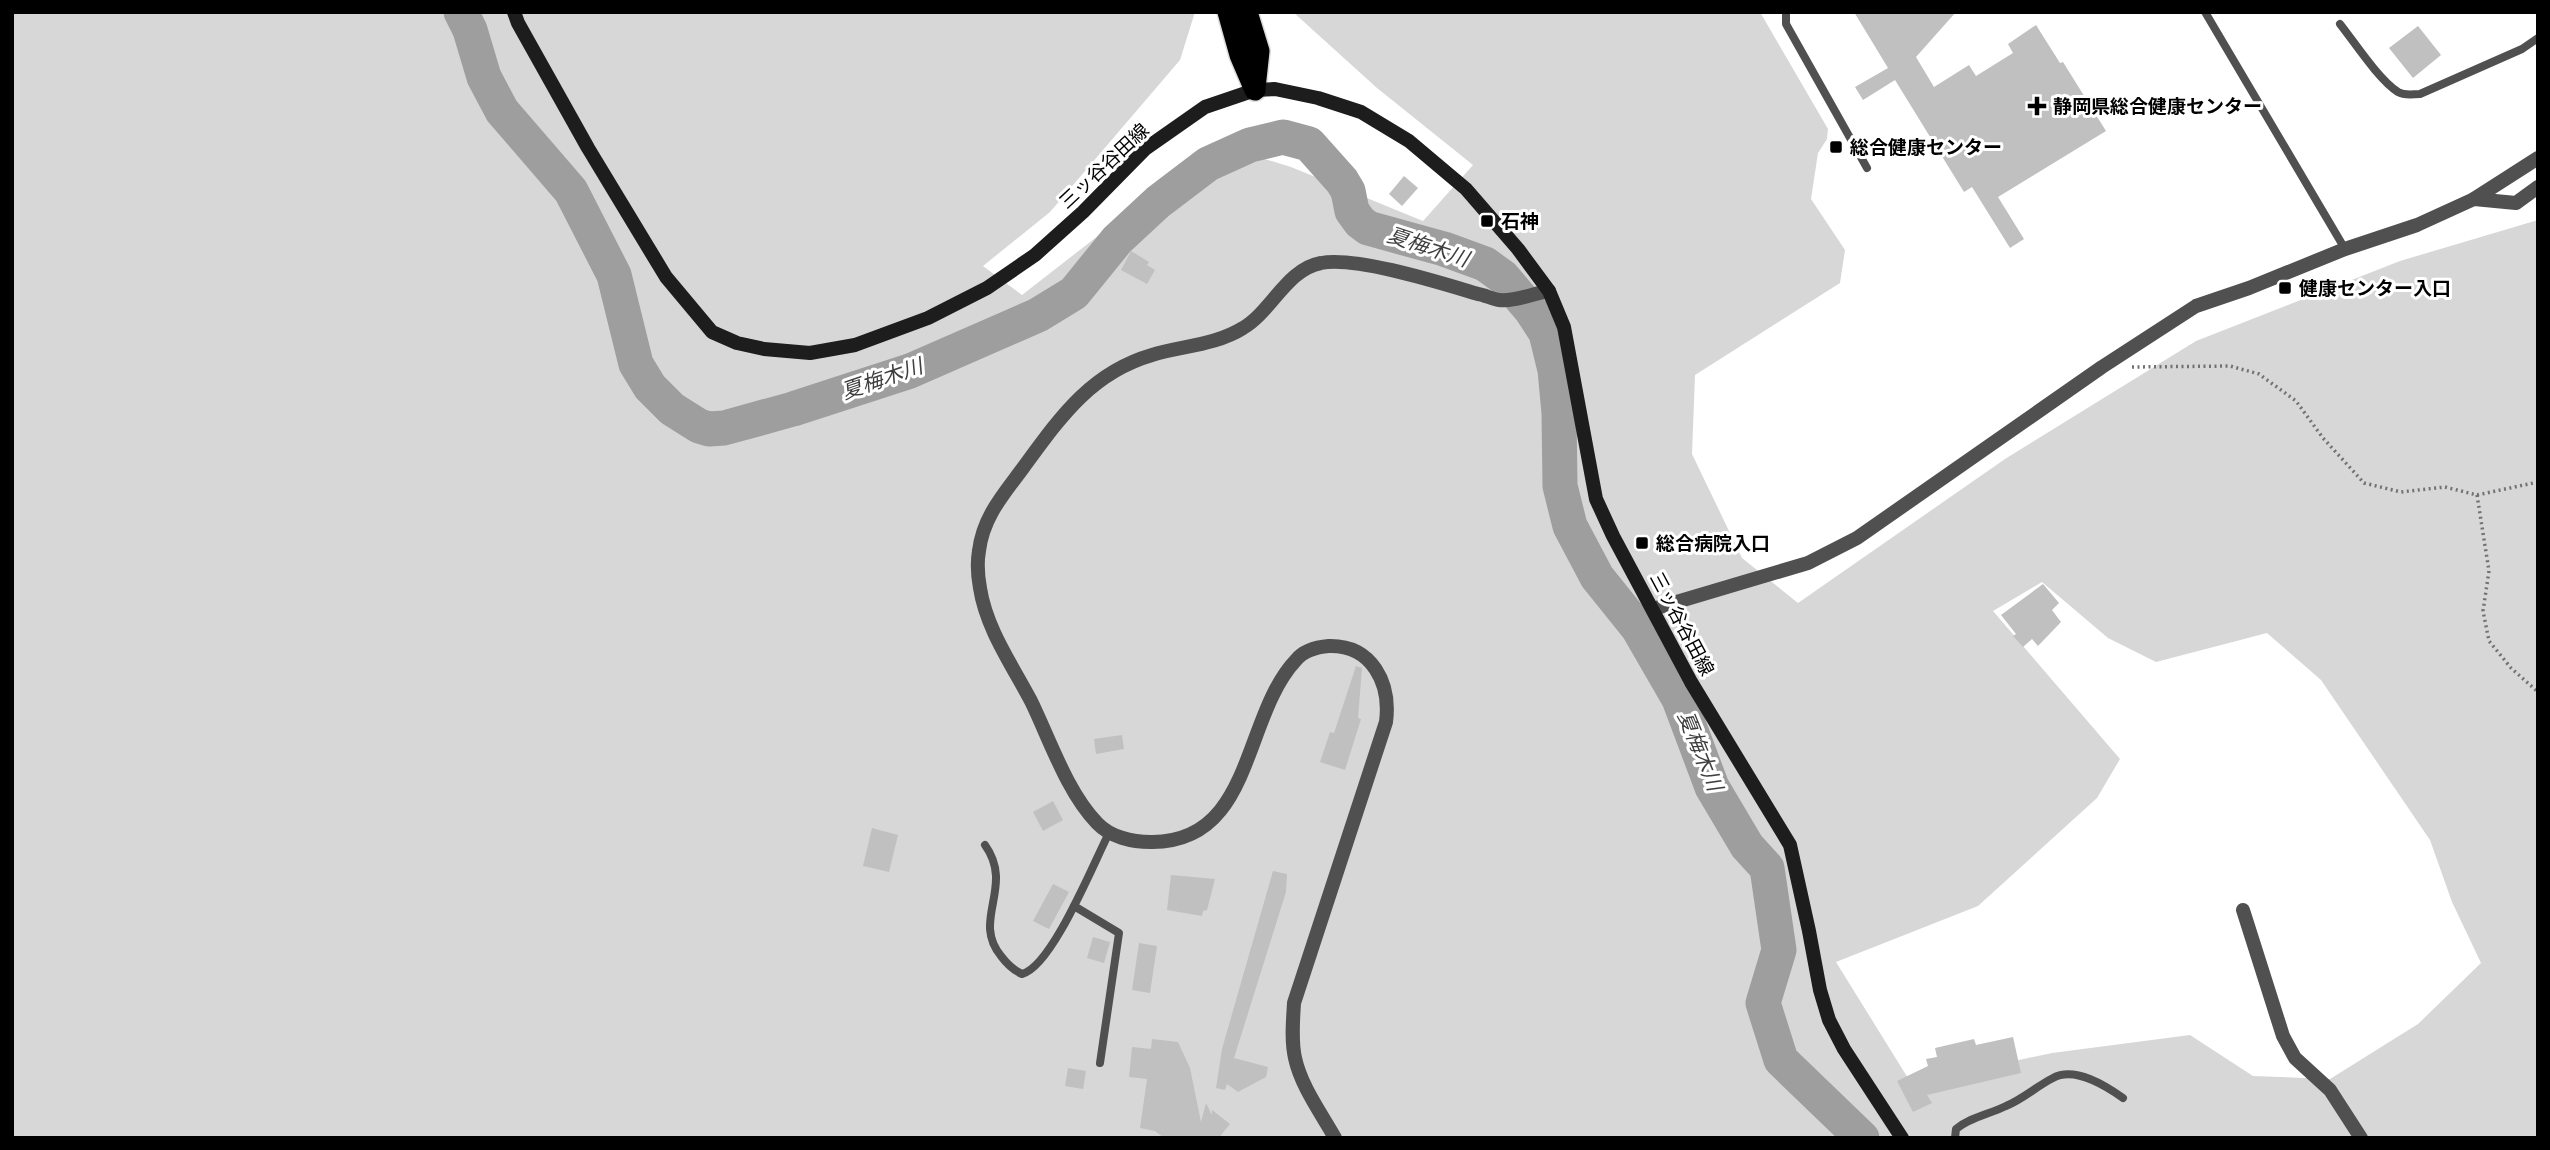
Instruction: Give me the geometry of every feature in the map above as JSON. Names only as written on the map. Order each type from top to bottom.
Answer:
[{"type":"highway","points":[[1228,12],[1240,55],[1255,90]]},
{"type":"highway","points":[[1247,12],[1259,51],[1255,90]]},
{"type":"main road","name":"三ッ谷谷田線","points":[[514,12],[588,148],[666,277],[712,332],[737,343],[764,349],[810,353],[855,345],[928,318],[987,288],[1035,255],[1083,212],[1144,149],[1205,107],[1255,90],[1275,89],[1318,98],[1361,112],[1409,141],[1465,190],[1518,249],[1546,291],[1564,327],[1597,499],[1613,536],[1690,682],[1790,845],[1807,918],[1819,990],[1829,1020],[1844,1049],[1902,1138]]},
{"type":"street","points":[[1653,609],[1822,557],[1857,538],[2102,367],[2196,306],[2249,288],[2345,249],[2417,225],[2474,199],[2538,158]]},
{"type":"street","points":[[2474,199],[2516,203],[2538,187]]},
{"type":"street","points":[[1335,1138],[1302,1079],[1295,1059],[1292,1031],[1294,1003],[1386,722],[1386,690],[1374,665],[1364,656],[1337,646],[1318,647],[1303,653],[1277,686],[1235,786],[1220,813],[1194,833],[1168,842],[1146,842],[1109,833],[1097,824],[1077,798],[1031,701],[994,633],[979,588],[978,553],[986,519],[1069,406],[1098,382],[1129,362],[1222,339],[1246,327],[1296,275],[1318,263],[1351,262],[1502,301],[1546,291]]},
{"type":"street","points":[[2243,910],[2283,1036],[2295,1058],[2330,1090],[2361,1138]]},
{"type":"lane","points":[[1786,12],[1786,24],[1867,168]]},
{"type":"lane","points":[[2205,12],[2345,249]]},
{"type":"lane","points":[[2340,24],[2385,80],[2400,94],[2406,95],[2420,94],[2522,49],[2538,38]]},
{"type":"lane","points":[[985,845],[994,862],[997,881],[990,918],[991,942],[1014,970],[1022,974],[1032,969],[1056,940],[1109,833]]},
{"type":"lane","points":[[1074,906],[1119,933],[1100,1063]]},
{"type":"lane","points":[[1955,1138],[1956,1129],[1964,1122],[2007,1106],[2056,1076],[2083,1077],[2100,1082],[2123,1098]]},
{"type":"path","points":[[2102,367],[2230,366],[2259,374],[2295,401],[2323,438],[2364,483],[2401,492],[2445,487],[2477,495],[2538,482]]},
{"type":"path","points":[[2477,495],[2489,571],[2483,611],[2489,641],[2511,668],[2538,692]]},
{"type":"shaded area","points":[[12,12],[1195,12],[1180,60],[1050,212],[983,266],[1022,295],[1216,144],[1291,167],[1423,221],[1473,165],[1377,88],[1293,12],[1760,12],[1828,129],[1827,139],[1818,153],[1811,199],[1845,250],[1840,283],[1695,375],[1692,454],[1742,558],[1798,603],[2005,459],[2196,341],[2400,261],[2538,220],[2538,1138],[12,1138]],"holes":[[[2042,582],[2108,638],[2156,662],[2267,633],[2321,680],[2430,840],[2452,902],[2481,963],[2418,1024],[2330,1079],[2253,1076],[2190,1035],[2052,1053],[1911,1083],[1836,962],[1978,906],[2097,798],[2120,759],[1993,611]]]},
{"type":"building","points":[[1854,12],[1956,12],[1916,57],[1934,87],[1969,65],[1976,76],[2013,53],[2008,44],[2036,25],[2060,63],[2063,62],[2106,131],[1998,197],[2024,239],[2010,248],[1972,187],[1964,192],[1895,80],[1863,100],[1855,87],[1888,68]]},
{"type":"building","points":[[2418,26],[2441,55],[2413,78],[2389,48]]},
{"type":"building","points":[[1404,176],[1418,188],[1402,206],[1389,194]]},
{"type":"building","points":[[1131,251],[1149,262],[1147,265],[1155,270],[1147,284],[1121,270]]},
{"type":"building","points":[[2043,584],[2059,603],[2052,610],[2061,622],[2038,646],[2032,639],[2023,647],[2001,615]]},
{"type":"building","points":[[1356,666],[1362,668],[1358,718],[1361,719],[1345,770],[1320,762],[1330,732],[1334,733]]},
{"type":"building","points":[[1122,735],[1124,749],[1096,754],[1094,739]]},
{"type":"building","points":[[1053,801],[1063,820],[1043,831],[1033,812]]},
{"type":"building","points":[[872,828],[898,835],[889,872],[863,866]]},
{"type":"building","points":[[1273,871],[1287,874],[1286,892],[1234,1058],[1268,1067],[1266,1077],[1238,1092],[1227,1084],[1225,1090],[1216,1088],[1222,1049]]},
{"type":"building","points":[[1171,875],[1215,879],[1207,910],[1203,911],[1202,916],[1167,910]]},
{"type":"building","points":[[1053,884],[1069,892],[1049,929],[1033,921]]},
{"type":"building","points":[[1093,937],[1110,942],[1104,963],[1087,958]]},
{"type":"building","points":[[1139,943],[1157,946],[1150,993],[1132,990]]},
{"type":"building","points":[[2013,1037],[2021,1073],[1927,1095],[1932,1103],[1913,1112],[1897,1081],[1928,1066],[1926,1059],[1937,1057],[1935,1048],[1974,1039],[1976,1045]]},
{"type":"building","points":[[1152,1039],[1178,1042],[1190,1068],[1201,1122],[1206,1103],[1212,1115],[1212,1110],[1230,1124],[1221,1135],[1222,1138],[1164,1138],[1155,1131],[1140,1128],[1147,1079],[1129,1077],[1132,1047],[1151,1049]]},
{"type":"building","points":[[1068,1068],[1086,1071],[1083,1089],[1065,1086]]},
{"type":"waterway","name":"夏梅木川","points":[[461,12],[470,30],[484,77],[502,111],[571,191],[614,275],[636,364],[650,387],[672,409],[699,426],[709,429],[724,428],[793,409],[910,371],[1038,315],[1074,293],[1117,240],[1158,202],[1208,164],[1250,145],[1283,137],[1309,144],[1342,181],[1348,191],[1352,211],[1368,228],[1444,249],[1485,264],[1503,277],[1531,310],[1546,333],[1555,370],[1559,413],[1560,486],[1570,526],[1597,577],[1638,628],[1679,699],[1712,787],[1747,846],[1767,868],[1779,950],[1763,1003],[1781,1060],[1862,1138]]},
{"type":"place","name":"静岡県総合健康センター","points":[[2037,106]]},
{"type":"place","name":"総合健康センター","points":[[1836,147]]},
{"type":"place","name":"石神","points":[[1487,221]]},
{"type":"place","name":"健康センター入口","points":[[2285,288]]},
{"type":"place","name":"総合病院入口","points":[[1642,543]]}]
